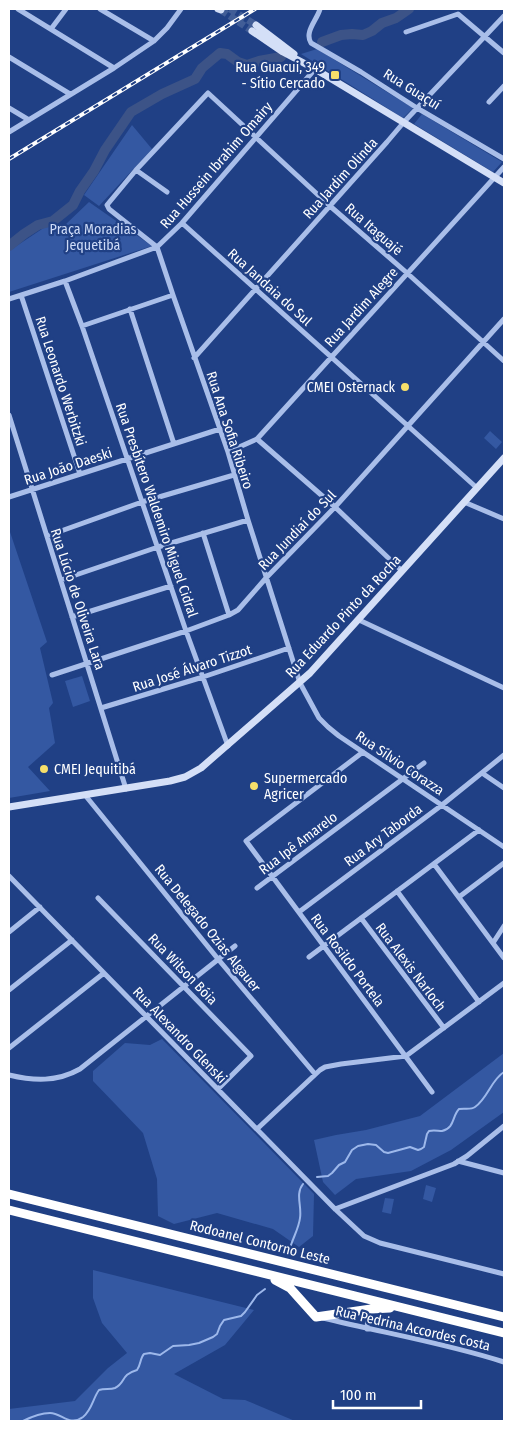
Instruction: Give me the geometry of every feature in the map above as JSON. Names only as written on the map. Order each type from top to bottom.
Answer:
[{"type":"highway","name":"Rodoanel Contorno Leste","points":[[9,1194],[504,1317]]},
{"type":"highway","points":[[9,1210],[504,1332]]},
{"type":"highway","points":[[245,1268],[290,1288],[316,1316],[371,1308],[403,1308]]},
{"type":"main road","points":[[254,28],[276,48],[315,68],[504,183]]},
{"type":"main road","name":"Rua Eduardo Pinto da Rocha","points":[[9,807],[163,783],[185,777],[201,768],[300,683],[317,666],[504,458]]},
{"type":"street","points":[[18,9],[114,68]]},
{"type":"street","points":[[51,29],[66,9]]},
{"type":"street","points":[[100,9],[154,41]]},
{"type":"street","points":[[9,132],[114,68],[154,41],[167,28],[181,9]]},
{"type":"street","name":"Rua Guaçuí","points":[[320,9],[309,33],[308,39],[313,44],[504,159]]},
{"type":"street","points":[[406,32],[458,14],[504,53]]},
{"type":"street","name":"Rua Jardim Olinda","points":[[194,358],[404,122],[504,16]]},
{"type":"street","points":[[9,57],[70,94]]},
{"type":"street","name":"Rua Hussein Ibrahim Omairy","points":[[9,299],[65,281],[157,247],[182,223],[315,68]]},
{"type":"street","points":[[489,102],[504,86]]},
{"type":"street","name":"Rua Itaguajé","points":[[136,170],[208,93],[330,206],[408,273],[504,361]]},
{"type":"street","points":[[9,108],[28,120]]},
{"type":"street","name":"Rua Jardim Alegre","points":[[228,452],[257,439],[504,168]]},
{"type":"street","points":[[157,247],[109,209],[107,205],[136,170],[166,192]]},
{"type":"street","name":"Rua Jandaia do Sul","points":[[182,223],[477,488]]},
{"type":"street","name":"Rua Ana Sofia Ribeiro","points":[[157,247],[172,295],[228,452],[300,683]]},
{"type":"street","name":"Rua Presbítero Waldemiro Miguel Cidral","points":[[65,281],[186,631],[228,746]]},
{"type":"street","name":"Rua Leonardo Werbitzki","points":[[21,295],[80,474]]},
{"type":"street","points":[[82,326],[172,295]]},
{"type":"street","points":[[130,309],[174,444]]},
{"type":"street","name":"Rua Jundiaí do Sul","points":[[52,675],[186,631],[238,610],[266,578],[335,508],[504,319]]},
{"type":"street","name":"Rua Lúcio de Oliveira Lara","points":[[9,415],[126,788]]},
{"type":"street","name":"Rua João Daeski","points":[[9,497],[220,429]]},
{"type":"street","points":[[257,439],[402,571]]},
{"type":"street","points":[[47,536],[142,502],[234,475]]},
{"type":"street","points":[[464,502],[504,519]]},
{"type":"street","points":[[61,580],[158,547],[248,520]]},
{"type":"street","points":[[203,533],[229,615]]},
{"type":"street","points":[[72,617],[171,586]]},
{"type":"street","points":[[359,620],[504,688]]},
{"type":"street","name":"Rua José Álvaro Tizzot","points":[[101,708],[289,648]]},
{"type":"street","name":"Rua Sílvio Corazza","points":[[300,683],[316,712],[334,732],[504,847]]},
{"type":"street","name":"Rua Rosildo Portela","points":[[363,752],[246,841],[432,1092]]},
{"type":"street","name":"Rua Ary Taborda","points":[[299,912],[442,805],[504,755]]},
{"type":"street","name":"Rua Ipê Amarelo","points":[[257,888],[424,763]]},
{"type":"street","points":[[482,773],[504,788]]},
{"type":"street","name":"Rua Delegado Ozias Algauer","points":[[86,795],[218,960],[315,1074]]},
{"type":"street","points":[[309,957],[479,830]]},
{"type":"street","points":[[459,897],[504,863]]},
{"type":"street","points":[[434,864],[504,958]]},
{"type":"street","name":"Rua Alexandro Glenski","points":[[9,876],[335,1209],[360,1232],[374,1241],[504,1274]]},
{"type":"street","points":[[398,891],[480,1002]]},
{"type":"street","name":"Rua Wilson Bóia","points":[[98,898],[251,1056],[218,1090]]},
{"type":"street","points":[[9,932],[40,908]]},
{"type":"street","name":"Rua Alexis Narloch","points":[[361,918],[444,1028]]},
{"type":"street","points":[[493,943],[504,926]]},
{"type":"street","points":[[9,990],[72,940]]},
{"type":"street","points":[[9,1075],[44,1080],[63,1077],[72,1073],[87,1064],[235,946]]},
{"type":"street","points":[[9,1048],[104,973]]},
{"type":"street","points":[[257,1129],[315,1074],[325,1067],[406,1056],[504,983]]},
{"type":"street","points":[[335,1209],[458,1161],[504,1126]]},
{"type":"street","points":[[458,1161],[504,1173]]},
{"type":"street","points":[[367,1329],[371,1308]]},
{"type":"street","name":"Rua Pedrina Accordes Costa","points":[[316,1316],[453,1347],[504,1362]]},
{"type":"green space","points":[[317,49],[413,108],[403,118],[301,54]]},
{"type":"green space","points":[[422,114],[502,162],[493,172],[414,124]]},
{"type":"green space","points":[[132,125],[152,149],[99,206],[84,195]]},
{"type":"green space","name":"Praça Moradias Jequetibá","points":[[89,202],[152,246],[9,292],[9,251],[45,227],[65,225]]},
{"type":"green space","points":[[490,431],[502,442],[496,449],[484,438]]},
{"type":"green space","points":[[9,529],[47,642],[40,648],[53,703],[49,708],[55,743],[28,767],[50,791],[9,798]]},
{"type":"green space","points":[[82,676],[90,701],[73,707],[65,681]]},
{"type":"green space","points":[[162,1039],[314,1194],[313,1236],[299,1247],[273,1229],[217,1213],[174,1224],[158,1216],[157,1179],[143,1133],[93,1081],[93,1071],[125,1043],[150,1045]]},
{"type":"green space","points":[[504,1053],[504,1112],[451,1150],[411,1171],[356,1179],[335,1195],[323,1182],[314,1140],[366,1130],[420,1116]]},
{"type":"green space","points":[[426,1185],[436,1188],[432,1202],[423,1199]]},
{"type":"green space","points":[[385,1198],[394,1199],[391,1214],[382,1212]]},
{"type":"green space","points":[[93,1270],[254,1310],[225,1345],[174,1374],[223,1399],[245,1400],[295,1421],[9,1421],[9,1409],[75,1401],[108,1368],[127,1353],[102,1323],[93,1298]]},
{"type":"waterway","points":[[322,42],[341,35],[363,35],[409,9]]},
{"type":"waterway","points":[[9,246],[38,225],[53,221],[73,205],[105,150],[131,112],[162,94],[195,79],[202,68],[220,53],[227,54],[238,62],[247,65],[281,57]]},
{"type":"waterway","points":[[317,1177],[328,1176],[332,1173],[339,1165],[345,1162],[352,1150],[358,1146],[376,1145],[388,1153],[410,1147],[418,1150],[421,1149],[424,1147],[429,1131],[442,1131],[446,1129],[451,1125],[459,1109],[475,1107],[504,1072]]},
{"type":"waterway","points":[[291,1245],[298,1228],[300,1214],[299,1192],[303,1184]]},
{"type":"waterway","points":[[23,1421],[36,1415],[50,1413],[70,1420],[78,1420],[88,1411],[99,1390],[115,1388],[121,1384],[128,1374],[137,1370],[144,1354],[160,1355],[173,1346],[199,1343],[213,1337],[217,1334],[224,1320],[241,1316],[257,1295],[265,1289]]},
{"type":"tunnel","points":[[230,9],[256,25]]},
{"type":"tunnel","points":[[221,10],[252,31]]},
{"type":"railway","points":[[9,159],[255,9]]},
{"type":"place","name":"Rua Guacui, 349 - Sítio Cercado","points":[[335,75]]},
{"type":"place","name":"CMEI Osternack","points":[[405,387]]},
{"type":"place","name":"CMEI Jequitibá","points":[[44,769]]},
{"type":"place","name":"Supermercado Agricer","points":[[254,786]]}]
